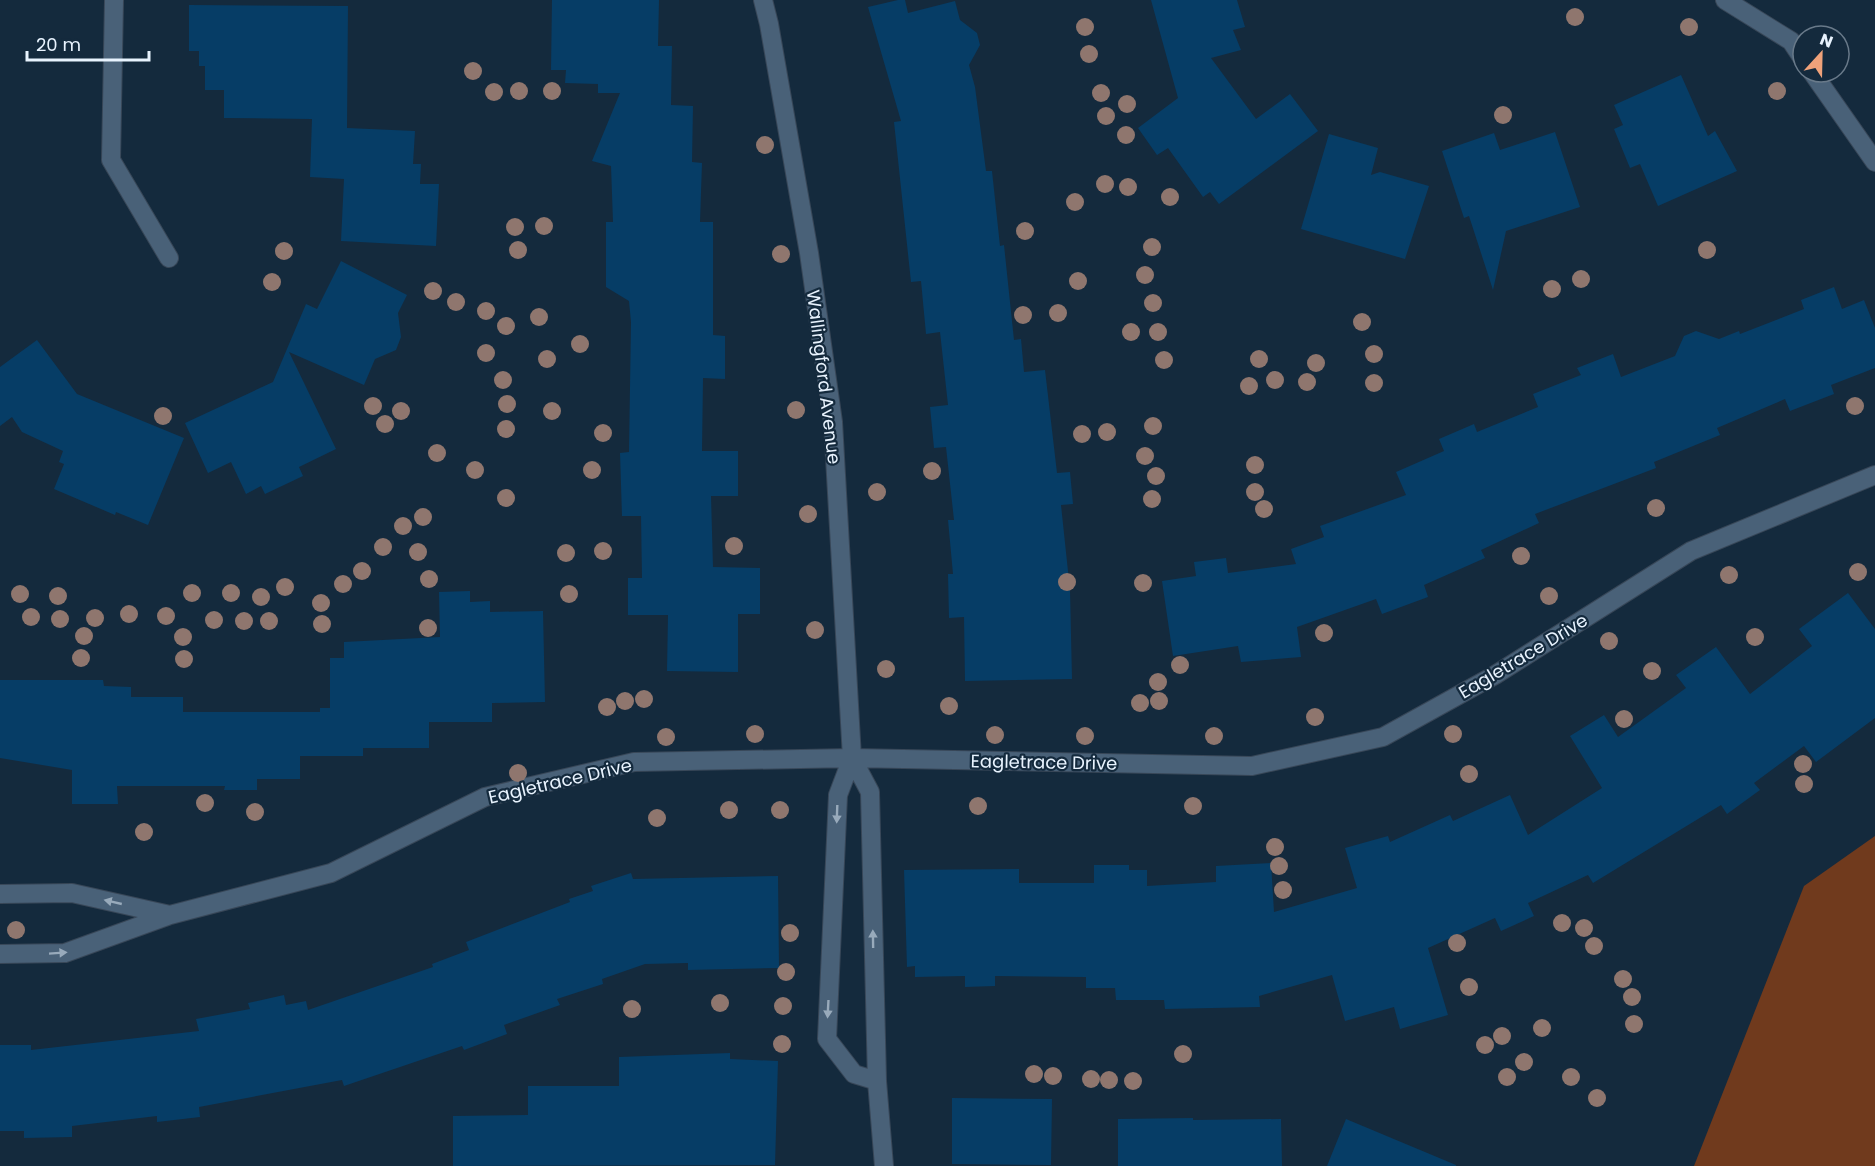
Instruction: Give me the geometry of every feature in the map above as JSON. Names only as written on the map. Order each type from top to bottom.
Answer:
[{"type":"street","points":[[114,0],[111,160],[169,258]]},
{"type":"street","name":"Wallingford Avenue","points":[[763,0],[809,253],[832,422],[852,758]]},
{"type":"street","points":[[1725,0],[1791,41]]},
{"type":"street","points":[[1820,84],[1875,162]]},
{"type":"street","name":"Eagletrace Drive","points":[[0,954],[65,953],[170,915],[331,873],[485,797],[634,762],[852,758],[1252,766],[1383,737],[1495,675],[1691,551],[1875,475]]},
{"type":"street","points":[[852,758],[838,795],[827,1039],[854,1074],[877,1081]]},
{"type":"street","points":[[852,758],[870,792],[877,1081],[884,1166]]},
{"type":"street","name":"Eagletrace Drive","points":[[0,894],[72,893],[170,915]]},
{"type":"shaded area","points":[[1875,836],[1875,1166],[1694,1166],[1804,886]]},
{"type":"building","points":[[552,0],[659,0],[658,46],[672,46],[671,105],[693,106],[692,162],[702,163],[700,222],[713,222],[713,335],[725,336],[725,379],[703,378],[702,451],[738,451],[738,496],[711,496],[713,567],[760,568],[760,614],[738,614],[738,672],[667,671],[668,615],[628,615],[628,578],[642,578],[641,516],[622,516],[620,453],[629,452],[631,322],[629,301],[606,287],[606,222],[613,222],[611,166],[592,161],[620,93],[598,93],[598,84],[565,83],[566,70],[551,70]]},
{"type":"building","points":[[905,0],[908,13],[955,1],[960,20],[977,33],[980,45],[969,65],[975,87],[986,171],[992,171],[1000,246],[1004,245],[1014,340],[1021,339],[1024,372],[1045,370],[1057,473],[1070,472],[1073,504],[1061,505],[1070,590],[1072,679],[965,681],[964,617],[949,618],[948,574],[953,574],[948,520],[954,520],[946,447],[934,448],[930,407],[948,405],[940,332],[926,334],[921,281],[911,282],[894,122],[901,121],[868,7]]},
{"type":"building","points":[[1151,0],[1237,0],[1245,27],[1233,30],[1241,50],[1211,58],[1256,119],[1290,94],[1318,131],[1219,204],[1210,192],[1203,197],[1168,148],[1157,155],[1138,128],[1178,98]]},
{"type":"building","points":[[189,5],[348,6],[347,128],[415,131],[413,164],[421,164],[420,184],[439,184],[436,246],[341,241],[344,179],[310,177],[312,119],[224,118],[224,90],[205,90],[205,66],[199,66],[199,51],[189,51]]},
{"type":"building","points":[[1681,75],[1708,136],[1715,131],[1737,171],[1658,206],[1640,164],[1630,168],[1614,129],[1623,125],[1614,105]]},
{"type":"building","points":[[1555,132],[1580,207],[1506,231],[1493,290],[1469,216],[1464,218],[1442,151],[1494,133],[1500,150]]},
{"type":"building","points":[[1329,134],[1378,148],[1371,175],[1380,172],[1429,186],[1405,259],[1301,229]]},
{"type":"building","points":[[341,261],[407,295],[398,313],[401,337],[396,350],[375,359],[364,385],[289,352],[336,449],[299,467],[303,476],[265,494],[261,486],[246,494],[231,462],[208,473],[185,423],[273,382],[306,304],[317,309]]},
{"type":"building","points":[[1834,287],[1842,309],[1864,300],[1875,328],[1875,368],[1831,385],[1834,394],[1790,411],[1785,399],[1717,428],[1720,435],[1654,462],[1656,468],[1535,514],[1539,523],[1481,550],[1485,558],[1424,585],[1428,597],[1382,614],[1376,599],[1297,627],[1301,657],[1241,662],[1238,646],[1173,656],[1162,581],[1196,576],[1194,562],[1226,558],[1228,573],[1296,564],[1291,549],[1324,537],[1320,526],[1406,495],[1396,472],[1444,451],[1439,439],[1474,424],[1477,432],[1538,407],[1533,394],[1581,375],[1577,368],[1613,354],[1621,377],[1675,356],[1684,336],[1696,331],[1719,339],[1739,331],[1740,334],[1804,309],[1801,300]]},
{"type":"building","points":[[37,340],[77,394],[184,438],[148,525],[116,512],[115,515],[54,489],[64,464],[59,462],[63,451],[22,432],[12,417],[0,426],[0,367]]},
{"type":"building","points":[[470,591],[470,602],[490,601],[490,612],[543,611],[545,702],[492,703],[492,722],[429,722],[429,748],[363,748],[363,756],[300,756],[300,779],[257,779],[257,790],[224,790],[225,786],[117,786],[118,804],[72,804],[72,770],[0,758],[0,680],[103,680],[104,686],[131,687],[131,697],[183,697],[183,712],[320,712],[320,708],[330,708],[330,658],[344,658],[344,642],[440,637],[439,592]]},
{"type":"building","points":[[1848,593],[1875,629],[1875,718],[1816,762],[1804,746],[1754,783],[1760,790],[1727,814],[1721,805],[1593,883],[1588,875],[1528,903],[1534,916],[1501,931],[1495,918],[1428,948],[1448,1015],[1400,1029],[1394,1007],[1345,1021],[1332,975],[1259,996],[1260,1007],[1165,1009],[1164,1000],[1116,1000],[1115,988],[1086,988],[1086,977],[995,976],[995,986],[965,987],[965,976],[915,977],[915,966],[907,967],[904,870],[1019,869],[1019,883],[1094,883],[1094,865],[1129,865],[1129,870],[1147,870],[1147,886],[1216,882],[1216,866],[1271,863],[1274,912],[1357,888],[1345,848],[1388,836],[1390,842],[1450,815],[1453,821],[1510,795],[1528,835],[1602,788],[1570,736],[1604,715],[1618,737],[1686,688],[1676,675],[1716,647],[1750,694],[1812,646],[1799,629]]},
{"type":"building","points":[[631,873],[633,879],[778,876],[779,968],[688,970],[688,963],[645,964],[602,979],[603,984],[557,999],[560,1005],[504,1025],[507,1034],[464,1050],[462,1046],[344,1086],[342,1080],[199,1107],[200,1117],[157,1122],[157,1116],[72,1126],[72,1137],[24,1138],[24,1131],[0,1131],[0,1045],[31,1045],[31,1050],[199,1031],[196,1019],[250,1009],[248,1003],[284,995],[286,1005],[306,1001],[308,1010],[433,967],[432,964],[469,950],[466,942],[570,902],[569,899],[593,891],[591,886]]},
{"type":"building","points":[[730,1053],[730,1059],[778,1061],[775,1165],[453,1166],[453,1116],[528,1115],[528,1086],[619,1086],[619,1057]]},
{"type":"building","points":[[952,1098],[1052,1099],[1051,1165],[952,1164]]},
{"type":"building","points":[[1193,1118],[1193,1120],[1281,1119],[1282,1166],[1118,1166],[1118,1119]]},
{"type":"building","points":[[1346,1119],[1456,1165],[1456,1166],[1327,1166]]}]
